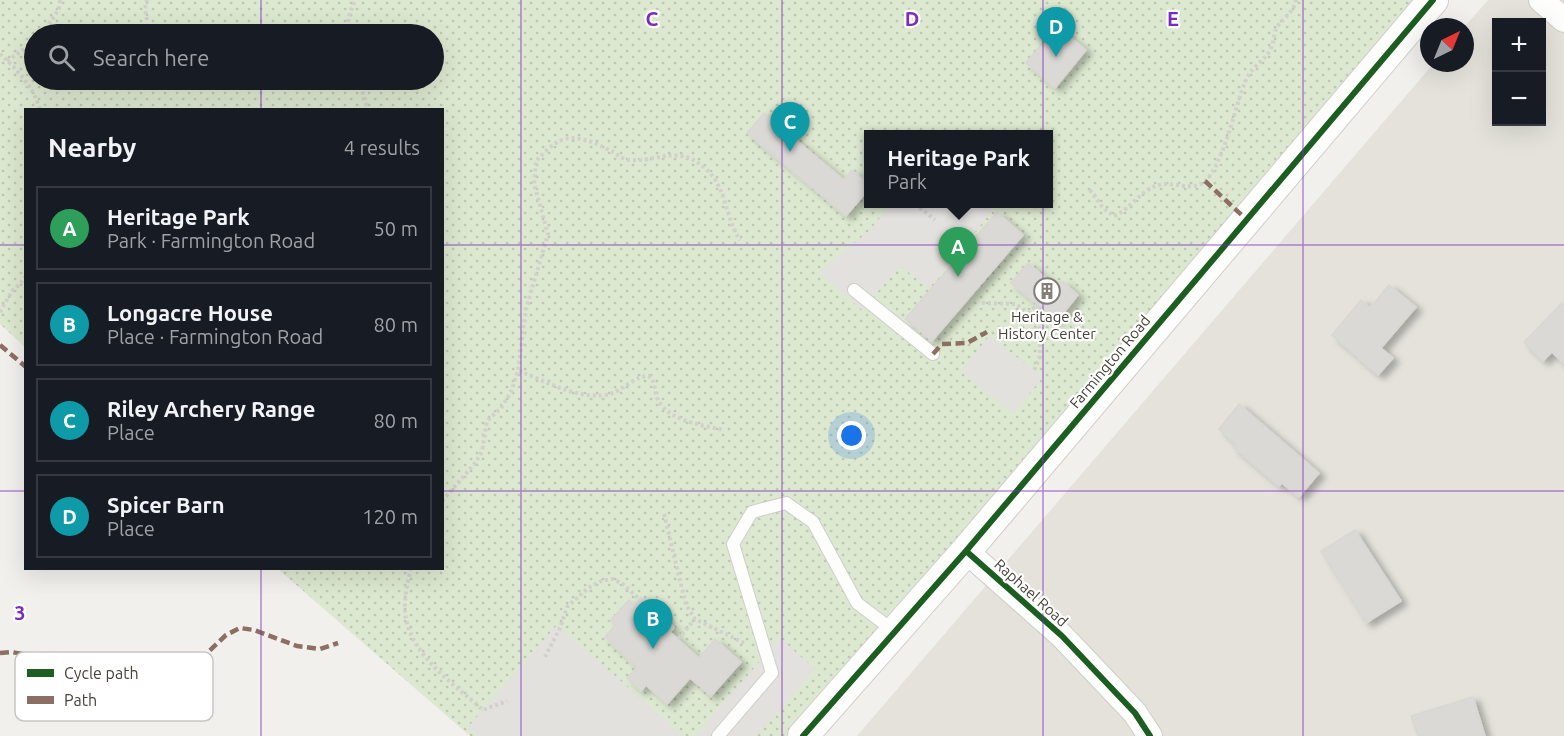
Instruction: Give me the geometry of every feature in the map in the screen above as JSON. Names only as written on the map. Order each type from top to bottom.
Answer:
[{"type":"street","name":"Farmington Road","points":[[804,736],[966,551],[1432,0]]},
{"type":"street","points":[[1541,0],[1564,20]]},
{"type":"street","name":"Raphael Road","points":[[966,551],[1062,636],[1135,712],[1150,736]]},
{"type":"lane","points":[[854,290],[933,354]]},
{"type":"lane","points":[[718,736],[772,673],[733,544],[752,512],[786,503],[813,522],[857,603],[894,631]]},
{"type":"path","points":[[49,24],[59,9],[60,0]]},
{"type":"path","points":[[147,0],[145,9],[147,20]]},
{"type":"path","points":[[348,24],[355,0]]},
{"type":"path","points":[[1090,190],[1103,208],[1114,216],[1157,185],[1168,183],[1188,187],[1205,181],[1215,165],[1247,76],[1272,47],[1276,28],[1292,10],[1296,0]]},
{"type":"path","points":[[7,61],[24,49]]},
{"type":"path","points":[[0,54],[24,82]]},
{"type":"path","points":[[30,90],[39,108]]},
{"type":"path","points":[[362,90],[367,108]]},
{"type":"path","points":[[444,499],[476,462],[482,451],[488,421],[501,408],[511,392],[518,371],[526,309],[548,234],[534,184],[536,162],[549,148],[565,139],[583,139],[627,160],[658,156],[693,159],[709,171],[722,190],[731,228],[740,240]]},
{"type":"path","points":[[920,208],[935,220]]},
{"type":"path","points":[[0,312],[12,291],[24,279]]},
{"type":"path","points":[[982,303],[1016,304],[1029,314],[1040,328],[1040,356],[1034,371]]},
{"type":"path","points":[[1029,314],[1037,304]]},
{"type":"path","points":[[518,371],[567,390],[587,394],[606,394],[621,389],[637,379],[649,376],[653,380],[657,397],[662,405],[673,414],[692,423],[723,430]]},
{"type":"path","points":[[664,514],[686,605],[695,619],[767,654]]},
{"type":"path","points":[[410,570],[407,582],[406,618],[421,651],[483,710],[507,701]]},
{"type":"path","points":[[545,657],[560,628],[567,607],[588,588],[602,581],[613,579],[623,584],[639,599]]},
{"type":"path","points":[[678,639],[695,619]]},
{"type":"shaded area","points":[[1488,0],[1564,0],[1564,736],[857,736],[1426,72],[1474,72],[1474,18],[1472,18]]},
{"type":"shaded area","points":[[888,208],[990,208],[993,210],[929,288],[900,266],[862,310],[818,272],[869,231]]},
{"type":"shaded area","points":[[989,336],[1043,377],[1013,414],[961,372]]},
{"type":"shaded area","points":[[557,625],[684,736],[478,736],[468,727]]},
{"type":"shaded area","points":[[780,638],[815,669],[757,736],[695,736]]},
{"type":"green space","points":[[0,0],[1425,0],[791,736],[470,736],[279,570],[444,570],[444,108],[24,108],[24,346],[0,324]]},
{"type":"building","points":[[1052,10],[1058,10],[1063,18],[1061,24],[1052,26],[1047,21],[1047,15]]},
{"type":"building","points":[[1057,26],[1086,50],[1055,88],[1026,63]]},
{"type":"building","points":[[764,113],[844,180],[852,170],[864,180],[864,195],[846,216],[747,133]]},
{"type":"building","points":[[997,212],[1023,235],[932,341],[905,319]]},
{"type":"building","name":"Heritage & History Center","points":[[1028,263],[1057,287],[1062,281],[1078,295],[1057,321],[1011,283]]},
{"type":"building","points":[[1389,285],[1416,307],[1381,348],[1393,358],[1378,375],[1332,335],[1361,300],[1370,308]]},
{"type":"building","points":[[1562,303],[1564,306],[1564,364],[1552,352],[1543,361],[1524,342]]},
{"type":"building","points":[[1239,404],[1319,473],[1299,497],[1282,483],[1279,486],[1233,447],[1236,444],[1219,429]]},
{"type":"building","points":[[1355,530],[1401,601],[1366,623],[1321,551]]},
{"type":"building","points":[[641,597],[674,627],[670,632],[699,658],[715,639],[741,662],[711,696],[690,678],[667,704],[646,685],[641,691],[627,678],[637,667],[605,637],[615,625],[610,621],[629,600],[634,605]]},
{"type":"building","points":[[1473,697],[1485,736],[1418,736],[1411,716]]},
{"type":"marked path","points":[[1205,181],[1247,220]]},
{"type":"marked path","points":[[933,354],[942,344],[967,343],[987,332]]},
{"type":"marked path","points":[[0,345],[24,365]]},
{"type":"marked path","points":[[208,652],[226,635],[240,628],[254,630],[297,646],[320,649],[338,643]]},
{"type":"marked path","points":[[0,653],[15,653]]},
{"type":"cycle path","points":[[803,736],[966,551],[1433,0]]},
{"type":"cycle path","points":[[966,551],[1062,636],[1135,713],[1150,736]]},
{"type":"place","name":"Spicer Barn","points":[[1056,57]]},
{"type":"place","name":"Riley Archery Range","points":[[790,152]]},
{"type":"place","name":"Heritage Park","points":[[958,277]]},
{"type":"place","name":"Heritage & History Center","points":[[1047,291]]},
{"type":"place","name":"Longacre House","points":[[653,649]]}]
